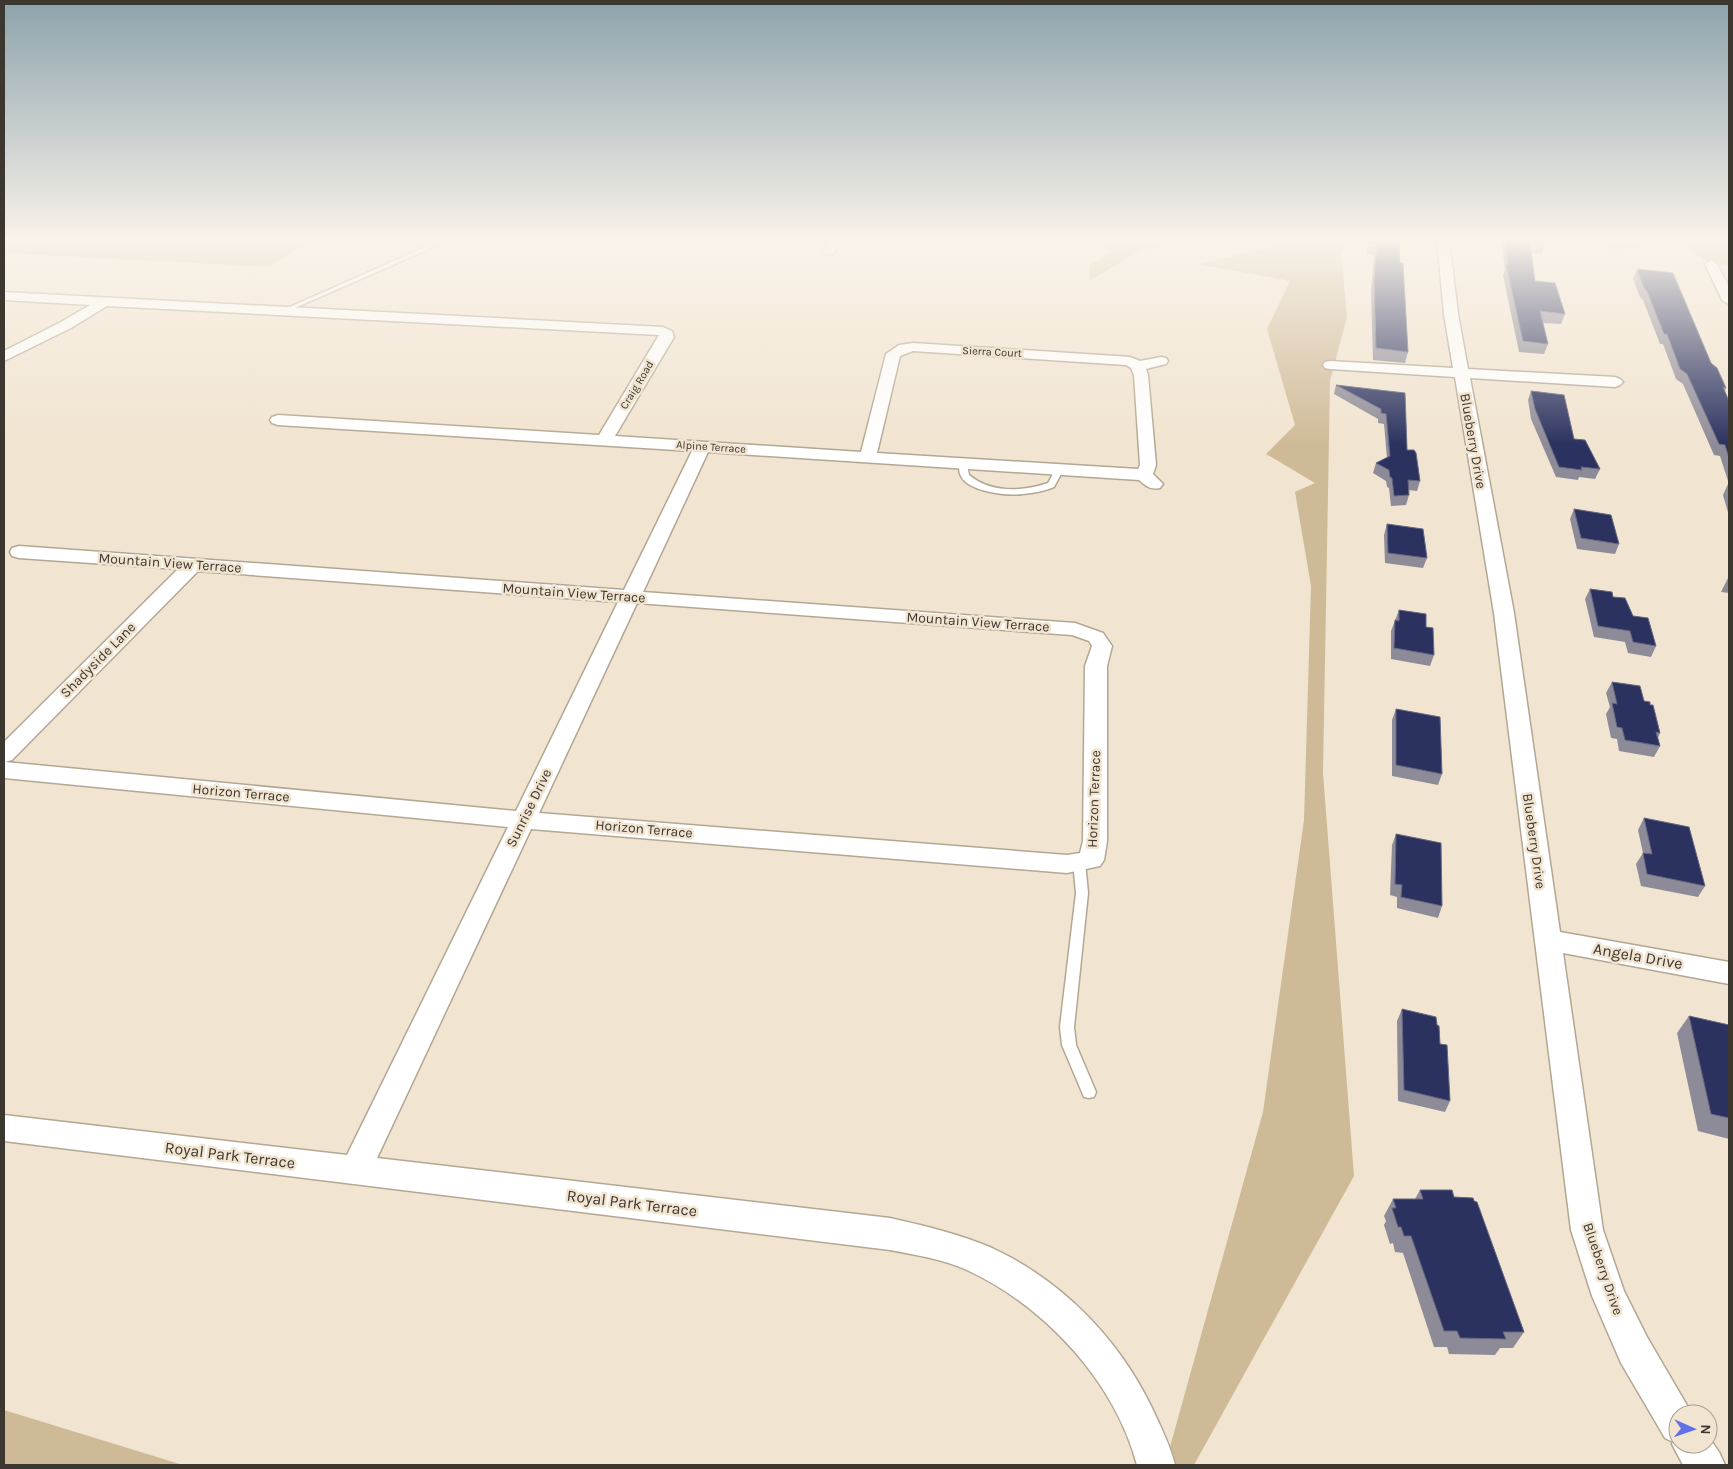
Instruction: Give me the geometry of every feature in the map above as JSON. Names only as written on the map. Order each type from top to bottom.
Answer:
[{"type":"street","points":[[4,357],[66,326],[95,308]]},
{"type":"street","name":"Craig Road","points":[[237,308],[657,329],[663,331],[667,334],[667,337],[604,440]]},
{"type":"street","name":"Blueberry Drive","points":[[1450,308],[1504,613],[1587,1230],[1609,1296],[1630,1341],[1668,1408]]},
{"type":"street","name":"Sierra Court","points":[[868,457],[892,354],[904,348],[1116,360],[1130,362],[1138,366],[1161,361]]},
{"type":"street","points":[[1330,365],[1614,382]]},
{"type":"street","name":"Alpine Terrace","points":[[278,420],[868,457],[1056,470],[1150,480],[1141,375],[1138,366]]},
{"type":"street","name":"Sunrise Drive","points":[[356,1170],[702,447]]},
{"type":"street","name":"Mountain View Terrace","points":[[19,552],[1075,629],[1096,638],[1102,646],[1096,666]]},
{"type":"street","name":"Shadyside Lane","points":[[4,755],[193,565]]},
{"type":"street","name":"Horizon Terrace","points":[[4,770],[524,820],[1067,864],[1091,860],[1095,841],[1096,666]]},
{"type":"street","name":"Angela Drive","points":[[1547,940],[1729,972]]},
{"type":"street","name":"Royal Park Terrace","points":[[4,1128],[880,1233],[940,1244],[999,1270],[1032,1290],[1072,1324],[1108,1365],[1134,1408],[1156,1465]]},
{"type":"street","points":[[1698,1454],[1706,1465]]},
{"type":"lane","points":[[286,310],[292,308]]},
{"type":"lane","points":[[963,464],[965,476],[977,486],[1021,492],[1037,490],[1051,485],[1056,476],[1056,470]]},
{"type":"lane","points":[[1079,862],[1082,893],[1066,1027],[1069,1045],[1088,1092]]},
{"type":"shaded area","points":[[1277,308],[1346,308],[1347,317],[1330,381],[1323,773],[1354,1176],[1194,1465],[1165,1465],[1263,1112],[1304,820],[1311,586],[1295,492],[1315,483],[1266,454],[1295,425],[1267,329]]},
{"type":"shaded area","points":[[4,1410],[183,1465],[4,1465]]},
{"type":"building","points":[[1375,308],[1406,308],[1408,352],[1376,348]]},
{"type":"building","points":[[1516,308],[1563,308],[1565,314],[1540,311],[1548,344],[1523,341]]},
{"type":"building","points":[[1654,308],[1688,308],[1711,363],[1717,368],[1726,388],[1723,387],[1729,401],[1729,458],[1725,445],[1719,444],[1687,374],[1680,369],[1667,334],[1664,334]]},
{"type":"building","points":[[1336,385],[1405,393],[1407,450],[1414,450],[1416,453],[1420,481],[1408,480],[1409,495],[1394,496],[1389,470],[1376,463],[1390,456],[1386,414],[1381,413],[1381,409]]},
{"type":"building","points":[[1531,391],[1564,395],[1574,439],[1585,440],[1600,469],[1581,467],[1582,470],[1559,467],[1535,409]]},
{"type":"building","points":[[1574,509],[1611,515],[1619,544],[1581,538]]},
{"type":"building","points":[[1387,524],[1423,529],[1427,558],[1388,553]]},
{"type":"building","points":[[1590,589],[1612,592],[1613,597],[1625,598],[1633,616],[1648,618],[1656,646],[1633,642],[1630,631],[1598,626]]},
{"type":"building","points":[[1399,610],[1426,614],[1426,627],[1433,628],[1434,655],[1394,648],[1395,620],[1399,621]]},
{"type":"building","points":[[1612,682],[1640,686],[1644,701],[1650,702],[1650,705],[1653,705],[1660,733],[1656,732],[1660,746],[1625,740],[1622,728],[1617,727],[1612,703],[1617,704]]},
{"type":"building","points":[[1396,709],[1440,717],[1442,774],[1396,765]]},
{"type":"building","points":[[1644,818],[1689,827],[1705,886],[1647,874],[1643,853],[1652,854]]},
{"type":"building","points":[[1396,834],[1441,843],[1442,906],[1401,897],[1402,885],[1395,884]]},
{"type":"building","points":[[1402,1009],[1436,1017],[1437,1025],[1439,1026],[1440,1044],[1447,1045],[1450,1101],[1404,1090]]},
{"type":"building","points":[[1689,1016],[1729,1025],[1729,1118],[1711,1114]]},
{"type":"building","points":[[1420,1190],[1452,1190],[1454,1197],[1473,1198],[1477,1202],[1524,1332],[1503,1332],[1506,1339],[1460,1338],[1457,1331],[1444,1331],[1411,1236],[1404,1236],[1401,1227],[1398,1227],[1392,1208],[1396,1208],[1393,1199],[1423,1199]]}]
